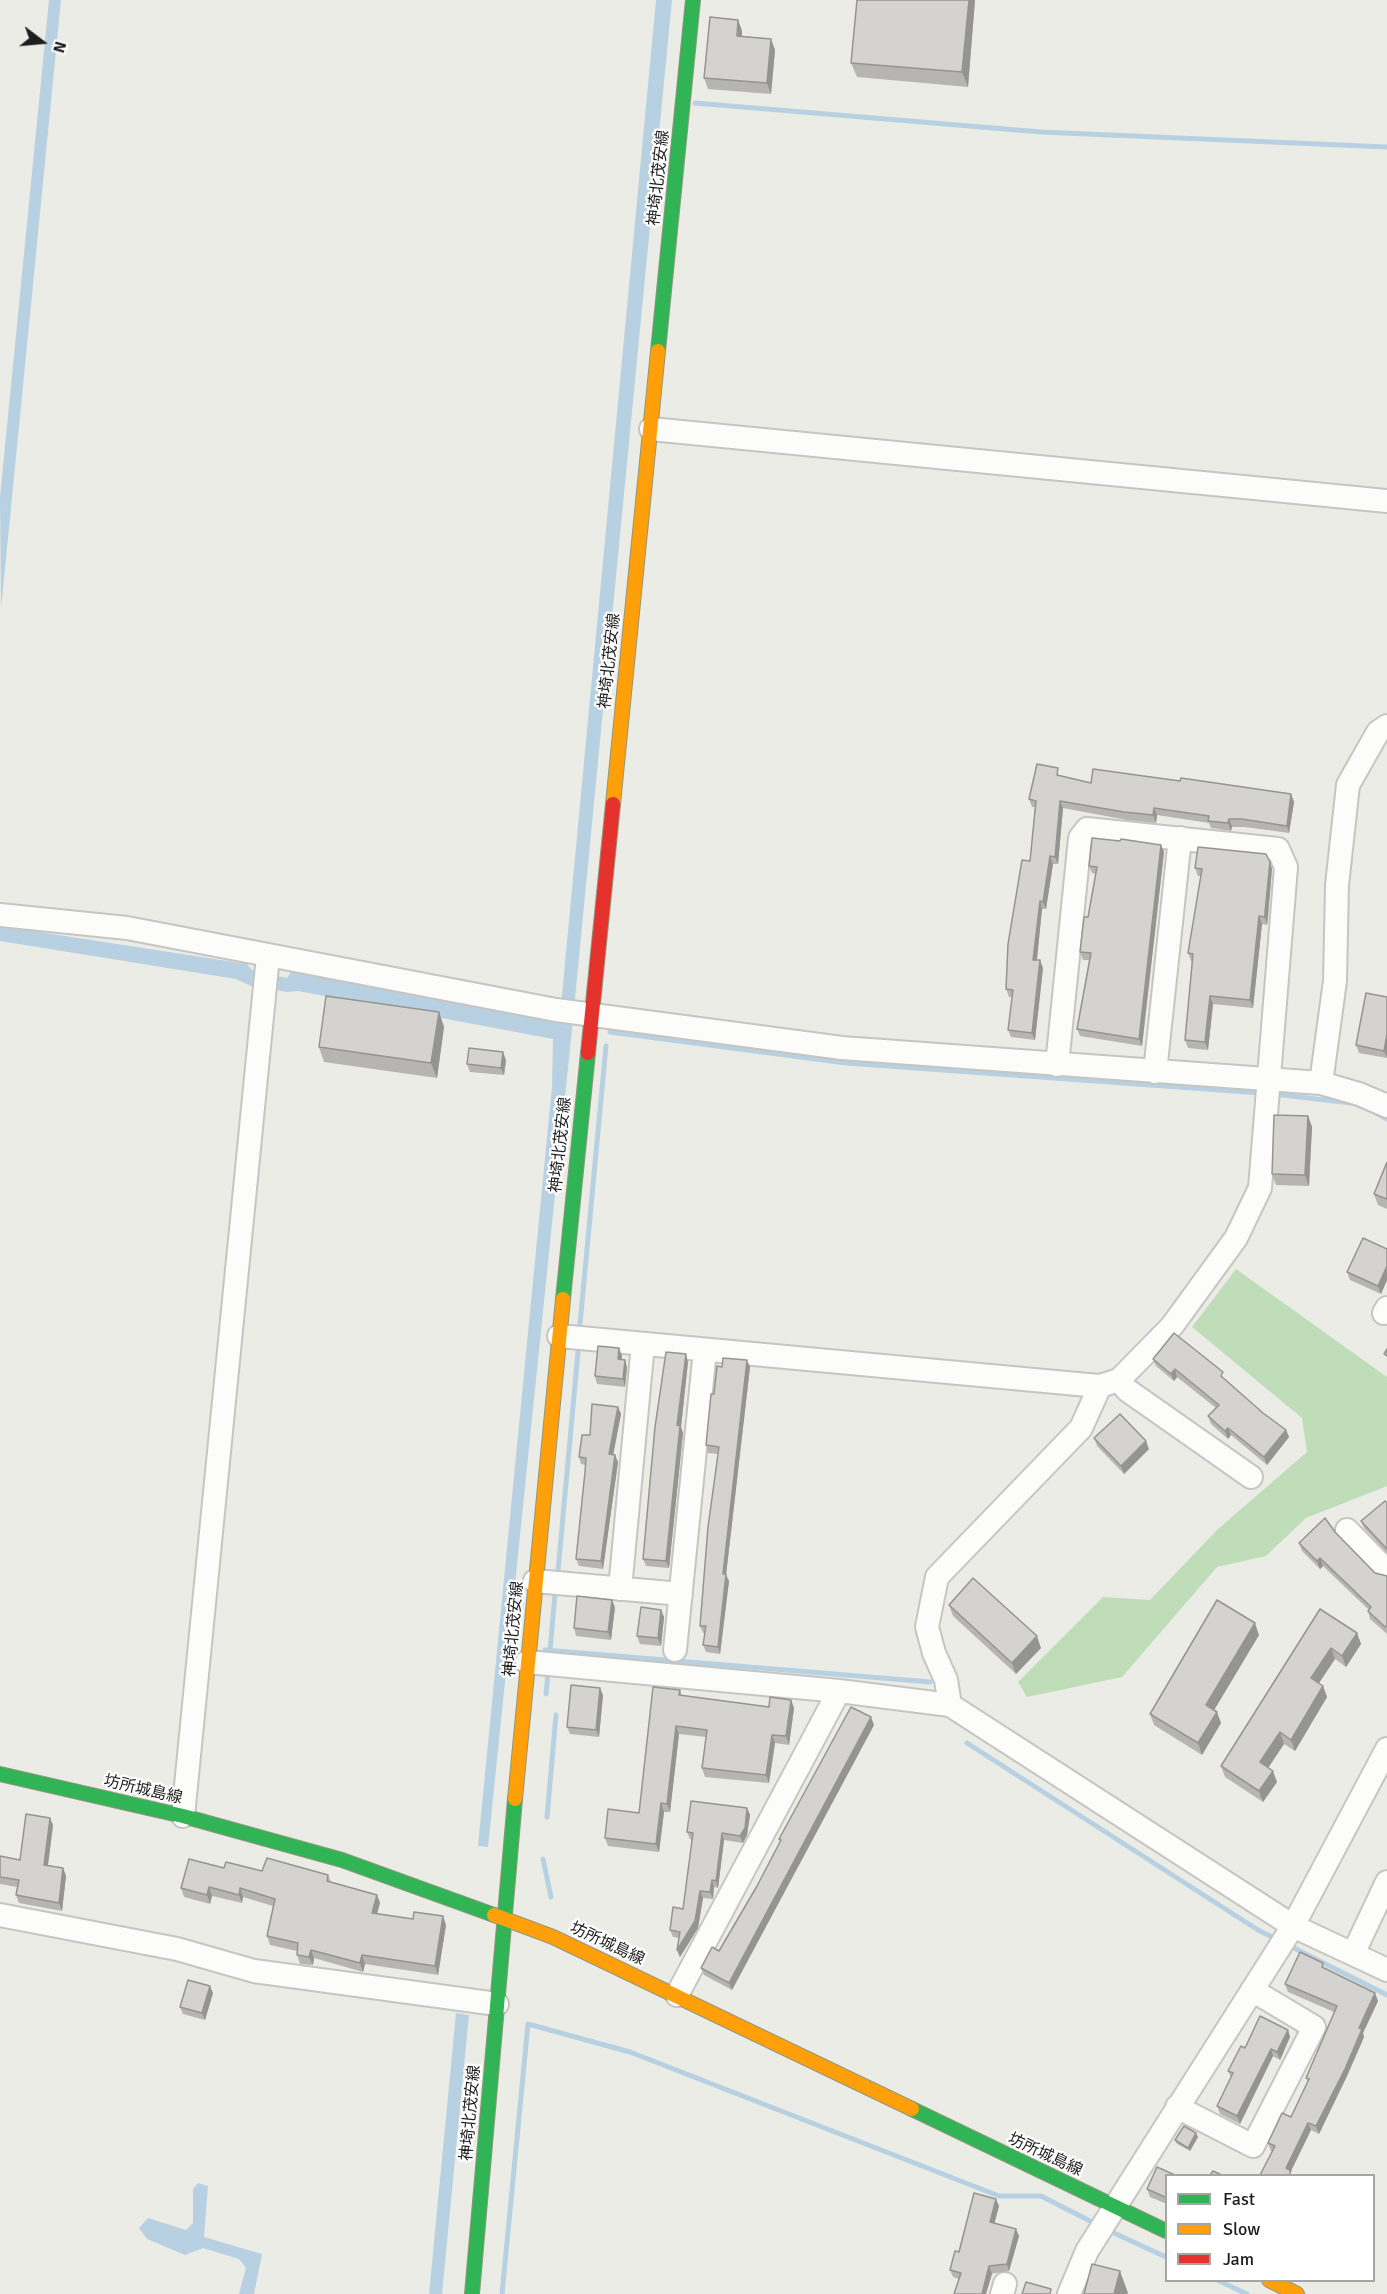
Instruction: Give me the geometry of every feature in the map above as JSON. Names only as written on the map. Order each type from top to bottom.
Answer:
[{"type":"main road","name":"神埼北茂安線","points":[[472,2294],[527,1662],[559,1336],[574,1012],[651,429],[693,0]]},
{"type":"main road","name":"坊所城島線","points":[[0,1774],[183,1816],[342,1860],[505,1918],[553,1937],[677,1995],[745,2031],[1165,2230]]},
{"type":"main road","points":[[1273,2282],[1297,2294]]},
{"type":"street","points":[[651,429],[1387,501]]},
{"type":"street","points":[[1321,1083],[1335,981],[1336,885],[1348,785],[1378,732],[1387,726]]},
{"type":"street","points":[[950,1705],[946,1680],[934,1653],[927,1627],[937,1577],[1081,1428],[1109,1383],[1172,1326],[1236,1238],[1260,1188],[1265,1102],[1286,867],[1278,849],[1087,829],[1080,838],[1057,1065]]},
{"type":"street","points":[[1155,1072],[1179,838]]},
{"type":"street","points":[[0,915],[127,928],[574,1012],[842,1048],[1321,1083],[1359,1094],[1387,1106]]},
{"type":"street","points":[[183,1816],[268,956]]},
{"type":"street","points":[[559,1336],[1109,1383],[1127,1390],[1251,1478]]},
{"type":"street","points":[[620,1589],[643,1344]]},
{"type":"street","points":[[675,1650],[705,1350]]},
{"type":"street","points":[[1347,1530],[1387,1571]]},
{"type":"street","points":[[535,1581],[681,1594]]},
{"type":"street","points":[[527,1662],[839,1691],[950,1705],[1293,1926],[1387,1970]]},
{"type":"street","points":[[677,1995],[839,1691]]},
{"type":"street","points":[[1069,2294],[1087,2251],[1114,2206],[1293,1926],[1387,1749]]},
{"type":"street","points":[[1353,1954],[1387,1882]]},
{"type":"street","points":[[0,1915],[177,1949],[254,1971],[497,2004]]},
{"type":"street","points":[[1177,2108],[1253,2146],[1314,2026],[1252,1990]]},
{"type":"green space","points":[[1236,1269],[1387,1377],[1387,1486],[1306,1518],[1266,1556],[1217,1567],[1122,1677],[1027,1697],[1018,1682],[1103,1597],[1150,1600],[1218,1529],[1307,1452],[1302,1418],[1192,1327]]},
{"type":"water","points":[[49,0],[61,0],[1,609],[0,497]]},
{"type":"water","points":[[656,0],[672,0],[572,1029],[488,1847],[478,1846],[552,1086],[553,1039],[298,991],[287,992],[251,986],[236,979],[0,941],[0,926],[247,964],[253,971],[287,978],[291,972],[557,1020],[560,1016]]},
{"type":"water","points":[[456,2013],[469,2015],[442,2294],[429,2294]]},
{"type":"water","points":[[198,2183],[208,2186],[204,2237],[262,2254],[254,2294],[239,2294],[246,2268],[239,2259],[203,2248],[185,2255],[147,2239],[139,2228],[148,2218],[186,2230],[193,2223],[193,2189]]},
{"type":"building","points":[[857,0],[969,0],[962,72],[851,63]]},
{"type":"building","points":[[710,17],[738,20],[737,36],[771,39],[767,83],[704,78]]},
{"type":"building","points":[[1037,764],[1058,768],[1057,775],[1091,783],[1093,769],[1180,781],[1181,778],[1291,794],[1287,826],[1242,819],[1229,819],[1228,823],[1208,821],[1209,816],[1154,808],[1153,815],[1124,812],[1060,801],[1055,857],[1050,856],[1043,902],[1040,901],[1033,960],[1040,960],[1032,1033],[1008,1030],[1013,990],[1006,989],[1008,944],[1022,860],[1030,861],[1036,801],[1029,799]]},
{"type":"building","points":[[1092,838],[1120,841],[1121,839],[1161,845],[1139,1039],[1077,1029],[1091,953],[1080,952],[1084,917],[1088,917],[1097,867],[1089,866]]},
{"type":"building","points":[[1198,847],[1266,854],[1270,862],[1265,917],[1259,916],[1250,1000],[1210,996],[1205,1042],[1185,1040],[1193,954],[1188,953],[1202,869],[1195,868]]},
{"type":"building","points":[[1366,993],[1387,997],[1387,1034],[1384,1051],[1356,1045]]},
{"type":"building","points":[[326,996],[439,1012],[431,1063],[319,1047]]},
{"type":"building","points":[[469,1048],[503,1052],[501,1068],[467,1064]]},
{"type":"building","points":[[1274,1115],[1308,1116],[1305,1175],[1272,1174]]},
{"type":"building","points":[[1387,1162],[1387,1199],[1374,1194]]},
{"type":"building","points":[[1363,1238],[1387,1249],[1387,1266],[1378,1286],[1347,1272]]},
{"type":"building","points":[[1174,1333],[1223,1372],[1221,1376],[1286,1430],[1264,1457],[1228,1428],[1225,1431],[1208,1416],[1219,1405],[1175,1369],[1171,1374],[1153,1359]]},
{"type":"building","points":[[598,1346],[619,1348],[618,1359],[625,1360],[623,1379],[595,1376]]},
{"type":"building","points":[[666,1352],[686,1354],[677,1425],[680,1426],[666,1561],[643,1559],[655,1427]]},
{"type":"building","points":[[723,1358],[747,1360],[723,1574],[726,1574],[718,1647],[703,1645],[706,1626],[700,1626],[708,1527],[719,1447],[706,1445],[711,1394],[714,1394],[717,1366],[722,1367]]},
{"type":"building","points":[[592,1404],[618,1407],[609,1454],[615,1455],[601,1561],[576,1559],[586,1458],[579,1457],[582,1435],[590,1435]]},
{"type":"building","points":[[1120,1414],[1146,1441],[1121,1466],[1094,1438]]},
{"type":"building","points":[[1385,1501],[1387,1503],[1387,1549],[1361,1521]]},
{"type":"building","points":[[1325,1518],[1335,1532],[1375,1573],[1387,1576],[1387,1625],[1385,1627],[1368,1611],[1371,1607],[1320,1558],[1317,1561],[1299,1543]]},
{"type":"building","points":[[973,1578],[1037,1636],[1012,1663],[949,1605]]},
{"type":"building","points":[[577,1596],[612,1600],[608,1632],[574,1628]]},
{"type":"building","points":[[1217,1600],[1255,1623],[1206,1705],[1217,1712],[1198,1743],[1150,1714]]},
{"type":"building","points":[[641,1607],[661,1610],[658,1638],[637,1636]]},
{"type":"building","points":[[1320,1609],[1357,1633],[1342,1656],[1331,1648],[1311,1678],[1323,1686],[1291,1740],[1280,1732],[1260,1762],[1273,1771],[1259,1791],[1221,1766]]},
{"type":"building","points":[[571,1685],[600,1688],[596,1730],[567,1727]]},
{"type":"building","points":[[653,1687],[680,1690],[679,1695],[769,1707],[770,1697],[791,1700],[786,1736],[772,1735],[766,1775],[702,1768],[707,1730],[676,1726],[667,1804],[661,1803],[656,1844],[605,1838],[608,1809],[639,1813]]},
{"type":"building","points":[[851,1707],[871,1717],[729,1983],[701,1968],[712,1947],[719,1951],[757,1886],[781,1840],[779,1839]]},
{"type":"building","points":[[691,1801],[747,1808],[745,1828],[740,1836],[722,1833],[716,1881],[712,1880],[710,1892],[700,1891],[695,1921],[677,1950],[680,1932],[670,1930],[673,1907],[683,1909],[693,1833],[687,1832]]},
{"type":"building","points":[[26,1814],[50,1818],[44,1865],[63,1868],[59,1903],[16,1895],[19,1880],[0,1877],[0,1856],[20,1860]]},
{"type":"building","points":[[267,1858],[328,1875],[327,1881],[377,1895],[372,1913],[413,1919],[414,1912],[443,1916],[435,1966],[362,1955],[360,1963],[311,1950],[309,1957],[297,1955],[298,1943],[267,1936],[275,1899],[240,1888],[239,1895],[209,1887],[207,1895],[181,1888],[189,1859],[224,1868],[226,1862],[262,1871]]},
{"type":"building","points":[[1300,1952],[1323,1963],[1322,1967],[1375,1993],[1359,2028],[1362,2029],[1345,2069],[1316,2126],[1308,2123],[1286,2168],[1291,2171],[1290,2174],[1261,2174],[1275,2146],[1268,2143],[1282,2113],[1291,2117],[1309,2079],[1306,2078],[1337,2006],[1285,1984]]},
{"type":"building","points":[[188,1980],[210,1986],[202,2013],[180,2007]]},
{"type":"building","points":[[1260,2016],[1288,2030],[1277,2052],[1271,2049],[1237,2116],[1217,2106],[1233,2073],[1228,2071],[1241,2046],[1245,2048]]},
{"type":"building","points":[[1184,2126],[1196,2133],[1188,2148],[1175,2140]]},
{"type":"building","points":[[1157,2167],[1173,2174],[1165,2174],[1165,2197],[1147,2189]]},
{"type":"building","points":[[974,2193],[996,2199],[990,2222],[1016,2229],[1007,2264],[989,2266],[982,2294],[954,2294],[961,2273],[950,2270],[955,2251],[959,2252]]},
{"type":"building","points":[[1092,2264],[1120,2271],[1114,2294],[1084,2294]]},
{"type":"building","points":[[1026,2282],[1051,2289],[1050,2294],[1022,2294]]},
{"type":"waterway","points":[[695,103],[1041,132],[1387,147]]},
{"type":"waterway","points":[[610,1032],[846,1063],[1261,1093]]},
{"type":"waterway","points":[[580,1324],[606,1046]]},
{"type":"waterway","points":[[1273,1094],[1351,1103]]},
{"type":"waterway","points":[[1376,1113],[1387,1119]]},
{"type":"waterway","points":[[558,1571],[578,1352]]},
{"type":"waterway","points":[[550,1651],[555,1594]]},
{"type":"waterway","points":[[545,1650],[930,1682]]},
{"type":"waterway","points":[[546,1694],[548,1674]]},
{"type":"waterway","points":[[547,1817],[556,1715]]},
{"type":"waterway","points":[[967,1743],[1258,1930],[1278,1940]]},
{"type":"waterway","points":[[543,1859],[551,1897]]},
{"type":"waterway","points":[[1286,1944],[1387,1995]]},
{"type":"waterway","points":[[502,2294],[528,2024],[630,2052],[999,2196],[1041,2196],[1090,2221]]},
{"type":"waterway","points":[[1114,2233],[1165,2257]]},
{"type":"waterway","points":[[1221,2282],[1247,2294]]},
{"type":"traffic: fast","points":[[658,351],[693,0]]},
{"type":"traffic: fast","points":[[563,1299],[588,1053]]},
{"type":"traffic: fast","points":[[0,1774],[183,1816],[342,1860],[494,1915]]},
{"type":"traffic: fast","points":[[472,2294],[515,1799]]},
{"type":"traffic: fast","points":[[912,2109],[1165,2231]]},
{"type":"traffic: slow","points":[[613,804],[658,351]]},
{"type":"traffic: slow","points":[[515,1799],[563,1299]]},
{"type":"traffic: slow","points":[[494,1915],[553,1937],[912,2109]]},
{"type":"traffic: slow","points":[[1273,2282],[1297,2294]]},
{"type":"traffic: jam","points":[[588,1053],[613,804]]}]
